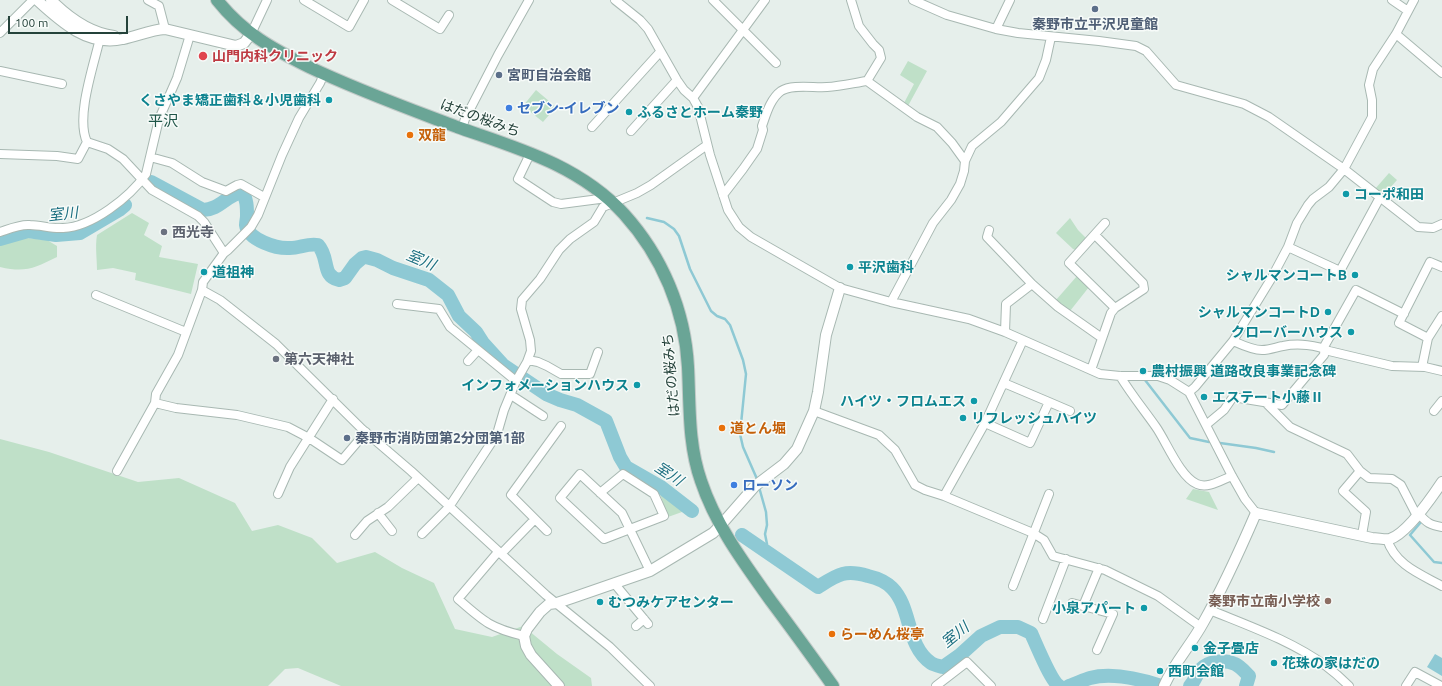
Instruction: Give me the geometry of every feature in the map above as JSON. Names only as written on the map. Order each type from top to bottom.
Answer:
[{"type":"main road","name":"はだの桜みち","points":[[217,0],[226,11],[251,34],[274,49],[375,97],[545,158],[580,177],[610,200],[623,214],[645,240],[660,263],[673,294],[685,338],[688,366],[691,436],[694,456],[709,503],[720,526],[759,584],[833,686]]},
{"type":"street","points":[[0,32],[33,0]]},
{"type":"street","points":[[37,0],[76,32],[100,37],[139,34],[155,29],[165,29],[236,46],[244,43],[251,34],[267,0]]},
{"type":"street","points":[[50,0],[77,22],[100,37]]},
{"type":"street","points":[[148,0],[159,6],[165,29]]},
{"type":"street","points":[[304,0],[349,27],[364,0]]},
{"type":"street","points":[[392,0],[440,29],[450,15]]},
{"type":"street","points":[[462,128],[465,119],[498,55],[529,0]]},
{"type":"street","points":[[615,0],[640,20],[656,41],[660,52],[677,80],[684,90],[693,98],[700,112],[708,145],[728,210],[739,227],[751,237],[840,288],[891,302],[969,319],[1005,332],[1100,374],[1120,376],[1158,376],[1170,380],[1189,392],[1232,476],[1245,499],[1256,513],[1387,540],[1398,535],[1418,515],[1442,482]]},
{"type":"street","points":[[713,0],[743,30],[774,57]]},
{"type":"street","points":[[693,98],[766,0]]},
{"type":"street","points":[[851,0],[859,26],[879,50],[881,58],[867,81]]},
{"type":"street","points":[[913,0],[947,15],[996,29],[1051,37],[1096,40],[1136,46],[1146,51],[1176,85],[1244,104],[1269,117],[1344,168],[1418,227],[1433,228],[1442,224]]},
{"type":"street","points":[[996,29],[1010,0]]},
{"type":"street","points":[[1392,0],[1408,11]]},
{"type":"street","points":[[1189,392],[1195,387],[1233,340],[1271,279],[1288,247],[1297,223],[1308,205],[1313,199],[1329,187],[1344,168],[1372,117],[1372,100],[1369,85],[1373,69],[1396,34],[1414,0]]},
{"type":"street","points":[[1396,34],[1442,73]]},
{"type":"street","points":[[0,232],[28,225],[65,228],[84,224],[118,203],[142,180],[146,174],[159,119],[177,78],[190,35]]},
{"type":"street","points":[[100,37],[84,108],[83,134],[87,142],[108,149],[123,159],[152,190],[198,216],[204,222],[224,253]]},
{"type":"street","points":[[891,302],[932,223],[952,200],[960,184],[965,161],[972,146],[1001,122],[1038,78],[1046,60],[1051,37]]},
{"type":"street","points":[[592,127],[660,52]]},
{"type":"street","points":[[0,71],[62,84]]},
{"type":"street","points":[[118,471],[154,403],[156,394],[178,356],[202,290],[203,282],[224,253],[251,227],[258,215],[282,155],[299,118],[324,74]]},
{"type":"street","points":[[631,131],[677,80]]},
{"type":"street","points":[[723,195],[757,149],[763,130],[762,126],[766,112],[774,98],[781,91],[792,88],[827,87],[867,81],[921,119],[937,127],[952,143],[965,161]]},
{"type":"street","points":[[0,154],[57,156],[78,159],[87,142]]},
{"type":"street","points":[[531,152],[518,179],[552,202],[561,204],[610,200],[637,193],[651,185],[708,145]]},
{"type":"street","points":[[150,158],[172,163],[202,182],[220,190],[226,191],[241,184],[264,198]]},
{"type":"street","points":[[422,534],[449,507],[497,434],[504,410],[516,380],[528,360],[531,351],[530,340],[521,309],[522,300],[540,279],[559,250],[570,239],[594,222],[610,200]]},
{"type":"street","points":[[1288,247],[1340,271],[1378,201]]},
{"type":"street","points":[[1105,223],[1069,263],[1114,308]]},
{"type":"street","points":[[989,230],[987,237],[1032,284],[1058,307],[1102,338]]},
{"type":"street","points":[[1091,370],[1114,308],[1144,290],[1143,283],[1095,235]]},
{"type":"street","points":[[1428,338],[1399,324],[1430,262],[1442,267]]},
{"type":"street","points":[[1005,332],[1006,304],[1032,284]]},
{"type":"street","points":[[559,686],[531,655],[526,646],[524,636],[527,629],[540,612],[549,604],[557,603],[650,570],[684,551],[720,526],[755,486],[784,464],[797,449],[814,411],[818,392],[824,341],[840,288]]},
{"type":"street","points":[[202,290],[220,300],[271,340],[366,432],[546,595],[610,647],[650,686]]},
{"type":"street","points":[[1206,425],[1224,410],[1234,397],[1282,405],[1324,355],[1324,348],[1356,290],[1404,314]]},
{"type":"street","points":[[96,295],[186,332]]},
{"type":"street","points":[[397,304],[422,303],[439,309],[450,327],[516,380]]},
{"type":"street","points":[[1422,367],[1428,338],[1442,316]]},
{"type":"street","points":[[944,496],[985,423],[1023,340]]},
{"type":"street","points":[[1233,340],[1249,348],[1262,350],[1286,345],[1302,345],[1324,348],[1329,351],[1392,366],[1422,367],[1442,371]]},
{"type":"street","points":[[468,361],[478,350]]},
{"type":"street","points":[[528,360],[538,362],[561,374],[590,374],[598,352]]},
{"type":"street","points":[[1120,376],[1137,402],[1157,428],[1174,459],[1188,477],[1196,484],[1206,486],[1232,476]]},
{"type":"street","points":[[1004,383],[1070,411]]},
{"type":"street","points":[[511,395],[543,416]]},
{"type":"street","points":[[278,494],[290,467],[333,399]]},
{"type":"street","points":[[1434,411],[1442,401]]},
{"type":"street","points":[[985,423],[1030,443],[1049,402]]},
{"type":"street","points":[[154,403],[176,408],[237,414],[288,427],[309,438],[342,460],[366,432]]},
{"type":"street","points":[[1266,403],[1290,427],[1347,454],[1360,471],[1368,478],[1392,479],[1401,485],[1418,515],[1432,525],[1442,527]]},
{"type":"street","points":[[814,411],[878,435],[895,450],[916,486],[1033,533],[1044,540],[1053,556],[1105,570],[1158,596],[1201,627]]},
{"type":"street","points":[[547,531],[511,494],[561,426]]},
{"type":"street","points":[[1360,471],[1343,491],[1366,512],[1362,535]]},
{"type":"street","points":[[600,493],[623,474],[654,494],[664,516],[630,530],[604,539],[560,498],[580,474],[600,493],[622,513],[630,530],[650,570]]},
{"type":"street","points":[[355,535],[367,521],[388,506],[418,478]]},
{"type":"street","points":[[1013,586],[1033,533],[1050,494]]},
{"type":"street","points":[[378,513],[392,531]]},
{"type":"street","points":[[1166,682],[1177,661],[1201,627],[1256,513]]},
{"type":"street","points":[[524,636],[506,632],[482,621],[458,599],[500,553],[535,519]]},
{"type":"street","points":[[1387,540],[1394,556],[1400,562],[1442,586]]},
{"type":"street","points":[[1043,619],[1066,559]]},
{"type":"street","points":[[1083,606],[1099,568]]},
{"type":"street","points":[[614,583],[646,621],[636,626]]},
{"type":"street","points":[[1072,603],[1113,614],[1107,636],[1097,650]]},
{"type":"street","points":[[1210,610],[1268,634],[1296,648],[1326,665],[1349,686]]},
{"type":"street","points":[[936,686],[967,662],[991,686]]},
{"type":"street","points":[[1406,686],[1415,672],[1441,686]]},
{"type":"green space","points":[[908,61],[927,71],[908,106],[904,103],[914,84],[900,75]]},
{"type":"green space","points":[[536,90],[556,107],[543,122],[523,106]]},
{"type":"green space","points":[[1389,173],[1397,180],[1383,196],[1375,189]]},
{"type":"green space","points":[[132,213],[149,223],[144,235],[162,246],[159,257],[198,264],[191,294],[135,280],[136,273],[113,268],[97,270],[97,235]]},
{"type":"green space","points":[[1070,218],[1078,230],[1087,239],[1076,250],[1056,233]]},
{"type":"green space","points":[[27,238],[47,240],[57,246],[57,257],[36,267],[17,270],[0,267],[0,242]]},
{"type":"green space","points":[[1077,276],[1089,287],[1070,311],[1056,300]]},
{"type":"green space","points":[[0,439],[49,452],[138,482],[179,478],[235,503],[252,531],[278,525],[312,538],[337,563],[375,552],[402,568],[434,583],[455,629],[492,637],[523,626],[557,654],[591,678],[592,686],[341,686],[298,668],[285,669],[268,686],[0,686]]},
{"type":"green space","points":[[1193,489],[1209,492],[1218,510],[1186,499]]},
{"type":"green space","points":[[660,494],[683,510],[682,512],[668,517]]},
{"type":"water","points":[[1435,654],[1442,658],[1442,676],[1427,667]]},
{"type":"waterway","name":"室川","points":[[151,182],[203,210],[214,208],[232,196],[242,192],[246,203],[246,225],[252,235],[257,239],[271,245],[284,248],[318,245],[324,255],[328,271],[333,278],[339,280],[345,278],[355,264],[362,258],[366,257],[429,280],[448,295],[459,316],[476,332],[483,343],[503,365],[546,394],[577,405],[606,421],[620,457],[626,467],[661,487],[692,511]]},
{"type":"waterway","name":"室川","points":[[0,239],[28,231],[56,235],[80,233],[125,205]]},
{"type":"waterway","points":[[647,218],[664,222],[674,229],[679,236],[690,269],[711,311],[717,316],[725,319],[730,325],[743,360],[746,374],[740,434],[743,447],[757,479]]},
{"type":"waterway","points":[[1145,380],[1190,438],[1209,442]]},
{"type":"waterway","points":[[1220,443],[1274,452]]},
{"type":"waterway","points":[[759,487],[766,512],[767,525],[765,534],[767,544],[764,551]]},
{"type":"waterway","points":[[1421,522],[1410,535],[1434,562],[1442,563]]},
{"type":"waterway","name":"室川","points":[[742,535],[818,587],[836,576],[847,573],[871,577],[881,580],[887,584],[898,596],[903,606],[917,647],[923,656],[935,665],[943,667],[960,655],[981,636],[1000,627],[1018,627],[1031,633],[1048,670],[1059,686]]},
{"type":"waterway","name":"室川","points":[[1190,686],[1203,667],[1221,661],[1231,662],[1239,666],[1249,676],[1246,686]]},
{"type":"waterway","name":"室川","points":[[1069,686],[1099,676],[1126,677],[1161,686]]},
{"type":"place","name":"秦野市立平沢児童館","points":[[1095,9]]},
{"type":"place","name":"山門内科クリニック","points":[[203,56]]},
{"type":"place","name":"宮町自治会館","points":[[499,75]]},
{"type":"place","name":"くさやま矯正歯科＆小児歯科","points":[[329,100]]},
{"type":"place","name":"セブン-イレブン","points":[[509,108]]},
{"type":"place","name":"ふるさとホーム秦野","points":[[629,112]]},
{"type":"place","name":"双龍","points":[[410,135]]},
{"type":"place","name":"コーポ和田","points":[[1346,194]]},
{"type":"place","name":"西光寺","points":[[164,232]]},
{"type":"place","name":"平沢歯科","points":[[850,267]]},
{"type":"place","name":"道祖神","points":[[204,272]]},
{"type":"place","name":"シャルマンコートB","points":[[1355,275]]},
{"type":"place","name":"シャルマンコートD","points":[[1328,312]]},
{"type":"place","name":"クローバーハウス","points":[[1351,332]]},
{"type":"place","name":"第六天神社","points":[[276,359]]},
{"type":"place","name":"農村振興 道路改良事業記念碑","points":[[1143,371]]},
{"type":"place","name":"インフォメーションハウス","points":[[637,385]]},
{"type":"place","name":"エステート小藤Ⅱ","points":[[1204,397]]},
{"type":"place","name":"ハイツ・フロムエス","points":[[974,401]]},
{"type":"place","name":"リフレッシュハイツ","points":[[963,418]]},
{"type":"place","name":"道とん堀","points":[[722,428]]},
{"type":"place","name":"秦野市消防団第2分団第1部","points":[[347,438]]},
{"type":"place","name":"ローソン","points":[[734,485]]},
{"type":"place","name":"秦野市立南小学校","points":[[1328,601]]},
{"type":"place","name":"むつみケアセンター","points":[[600,602]]},
{"type":"place","name":"小泉アパート","points":[[1144,608]]},
{"type":"place","name":"らーめん桜亭","points":[[832,634]]},
{"type":"place","name":"金子畳店","points":[[1195,648]]},
{"type":"place","name":"花珠の家はだの","points":[[1274,663]]},
{"type":"place","name":"西町会館","points":[[1160,671]]},
{"type":"district","name":"平沢","points":[[163,121]]}]
